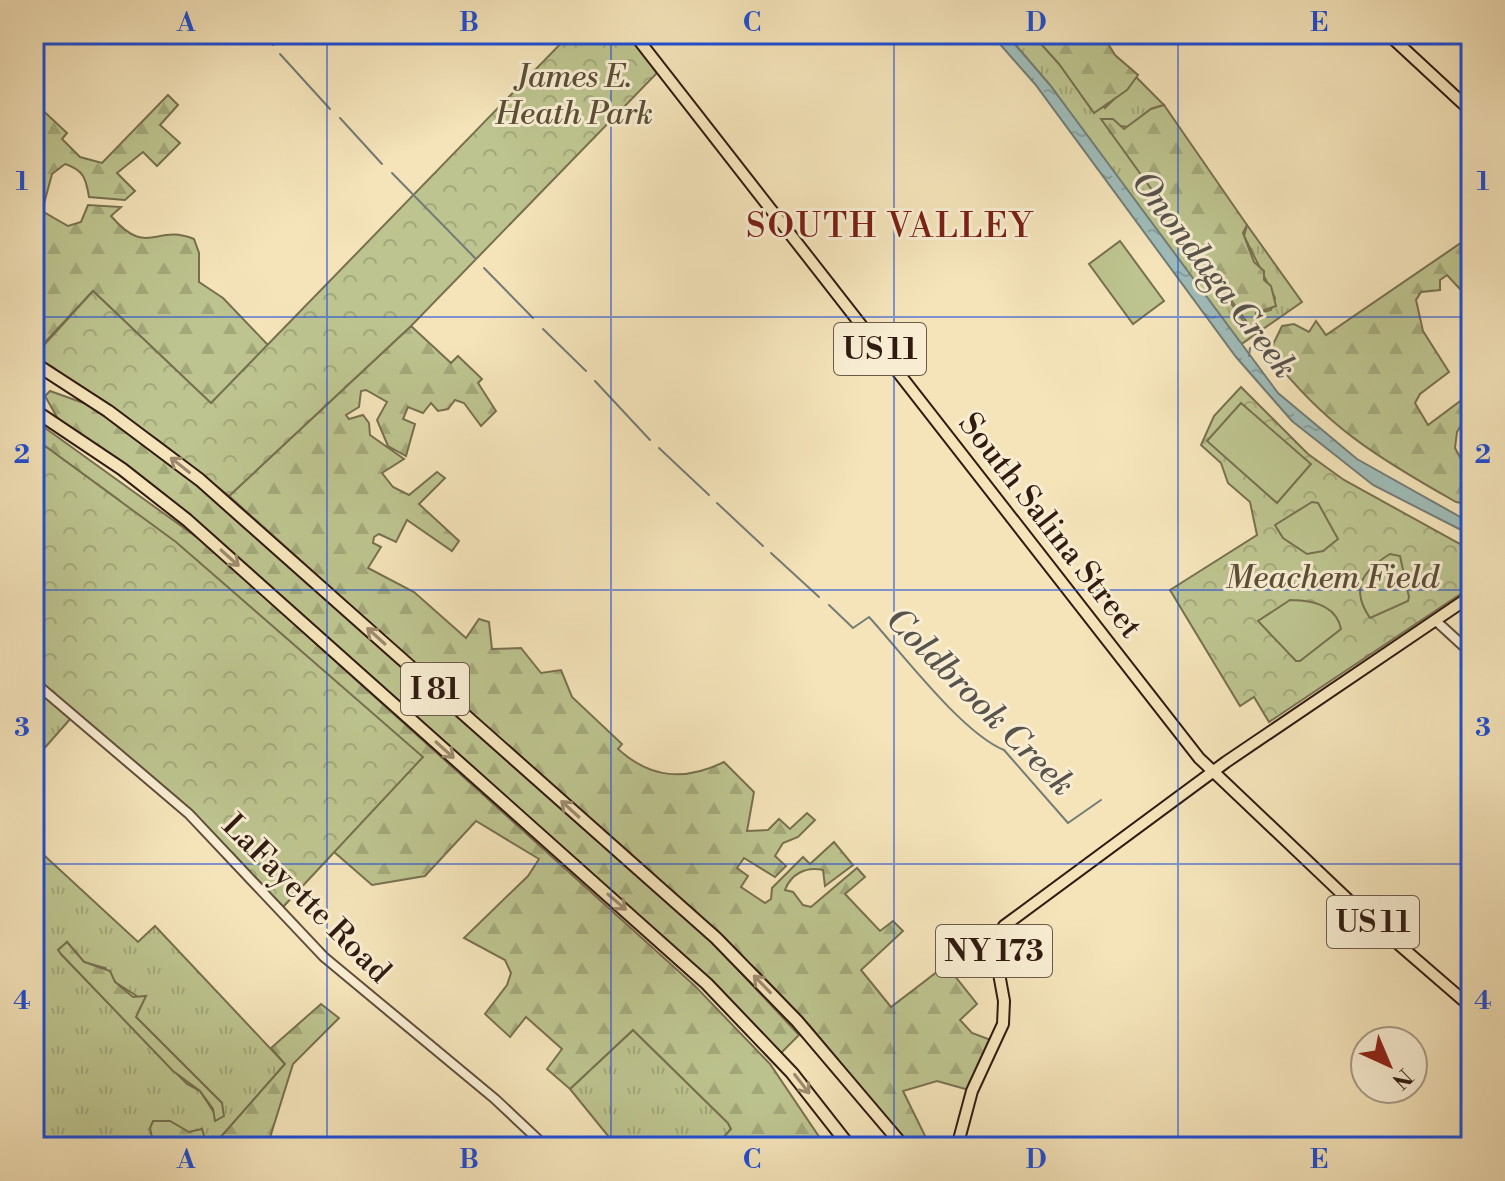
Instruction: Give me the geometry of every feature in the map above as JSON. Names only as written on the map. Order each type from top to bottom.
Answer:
[{"type":"highway","name":"I 81","points":[[34,363],[119,419],[200,480],[716,938],[797,1021],[903,1146]]},
{"type":"highway","name":"I 81","points":[[34,410],[122,469],[187,520],[658,938],[765,1043],[850,1147]]},
{"type":"main road","name":"South Salina Street","points":[[634,34],[1211,772],[1359,910],[1471,1007]]},
{"type":"main road","points":[[1388,34],[1471,111]]},
{"type":"main road","name":"NY 173","points":[[957,1147],[972,1091],[1003,1024],[1004,1001],[994,946],[999,932],[1211,772],[1471,596]]},
{"type":"street","points":[[1435,620],[1471,653]]},
{"type":"street","name":"LaFayette Road","points":[[34,682],[189,814],[324,957],[504,1106],[546,1147]]},
{"type":"green space","name":"James E. Heath Park","points":[[570,34],[629,34],[657,73],[411,326],[229,496],[158,440],[34,356],[93,291],[211,403]]},
{"type":"green space","points":[[1006,34],[1032,34],[1105,108],[1136,77],[1164,105],[1151,109],[1130,127],[1118,126],[1177,225],[1251,332],[1256,329],[1256,314],[1271,310],[1275,298],[1244,236],[1247,225],[1302,302],[1240,345],[1050,85]]},
{"type":"green space","points":[[1032,34],[1102,34],[1115,55],[1138,75],[1127,90],[1094,113],[1059,64]]},
{"type":"green space","points":[[168,95],[178,105],[160,125],[180,143],[157,166],[143,152],[117,173],[135,191],[125,200],[89,197],[83,176],[65,164],[52,174],[42,211],[68,226],[81,222],[88,205],[121,207],[111,216],[134,235],[152,238],[181,235],[194,239],[199,253],[199,282],[223,298],[268,345],[211,404],[93,291],[34,354],[34,102],[67,133],[62,139],[80,157],[102,163]]},
{"type":"green space","points":[[1164,105],[1247,225],[1243,233],[1254,262],[1264,271],[1264,280],[1271,286],[1276,306],[1256,313],[1254,332],[1101,119],[1113,119],[1124,129],[1151,109]]},
{"type":"green space","points":[[1471,236],[1471,301],[1447,275],[1440,280],[1440,290],[1421,292],[1416,300],[1423,331],[1449,372],[1420,394],[1415,403],[1428,425],[1471,393],[1471,408],[1457,432],[1455,448],[1471,477],[1471,505],[1456,502],[1428,486],[1354,438],[1311,401],[1269,353],[1282,326],[1294,324],[1309,332],[1316,321],[1326,335]]},
{"type":"green space","points":[[1120,241],[1164,301],[1133,324],[1089,264]]},
{"type":"green space","points":[[411,326],[451,363],[458,356],[482,379],[478,383],[496,411],[481,426],[464,403],[455,400],[448,409],[438,411],[431,403],[423,413],[408,407],[403,419],[415,424],[406,456],[388,446],[377,420],[387,402],[366,390],[361,391],[359,407],[346,415],[349,419],[363,415],[369,423],[370,435],[404,459],[382,473],[393,487],[409,495],[437,472],[445,478],[419,504],[459,541],[452,551],[407,520],[396,542],[379,534],[374,537],[373,543],[381,547],[368,568],[414,592],[466,638],[479,619],[489,622],[492,649],[521,648],[541,673],[561,670],[572,697],[622,744],[618,749],[630,759],[669,774],[696,772],[724,762],[754,792],[747,831],[768,830],[779,819],[790,829],[807,813],[815,820],[798,837],[783,843],[775,856],[786,866],[775,877],[744,858],[737,868],[748,876],[741,887],[765,903],[771,899],[772,888],[803,857],[810,864],[834,842],[853,865],[825,886],[823,870],[805,870],[791,880],[785,890],[793,892],[803,905],[811,907],[857,868],[865,877],[845,894],[880,931],[893,921],[903,931],[861,970],[891,1007],[946,965],[977,1004],[960,1020],[972,1033],[991,1040],[969,1090],[937,1081],[903,1091],[926,1138],[953,1147],[910,1147],[810,1026],[760,973],[229,496]]},
{"type":"green space","name":"Meachem Field","points":[[1241,387],[1308,454],[1344,480],[1471,550],[1471,587],[1269,722],[1254,697],[1240,706],[1170,590],[1257,535],[1250,502],[1228,483],[1221,463],[1201,445],[1214,416]]},
{"type":"green space","points":[[50,391],[92,406],[211,496],[715,945],[799,1035],[779,1055],[716,985],[218,540],[139,475],[58,419],[45,396]]},
{"type":"green space","points":[[1241,403],[1311,464],[1277,503],[1207,441]]},
{"type":"green space","points":[[34,420],[202,541],[695,986],[770,1064],[826,1147],[715,1147],[731,1129],[728,1123],[633,1030],[570,1089],[547,1069],[562,1049],[526,1017],[510,1037],[485,1014],[507,985],[511,973],[505,960],[464,938],[528,876],[539,859],[476,821],[425,876],[372,885],[334,852],[282,908],[120,501],[34,438]]},
{"type":"green space","points":[[34,438],[176,542],[423,757],[282,908],[206,827],[34,678]]},
{"type":"green space","points":[[1312,502],[1318,503],[1338,539],[1323,551],[1307,554],[1283,538],[1275,525]]},
{"type":"green space","points":[[1390,554],[1400,556],[1408,601],[1370,618],[1361,598],[1362,582],[1372,567]]},
{"type":"green space","points":[[1290,600],[1322,605],[1334,614],[1341,629],[1300,661],[1296,661],[1258,621]]},
{"type":"green space","points":[[34,687],[71,718],[34,760]]},
{"type":"green space","points":[[34,846],[138,942],[155,926],[285,1064],[212,1147],[43,1147],[34,1139]],"holes":[[[67,942],[84,962],[105,968],[115,982],[138,997],[136,1017],[222,1103],[215,1114],[200,1091],[187,1084],[61,954]]]},
{"type":"green space","points":[[67,942],[84,962],[110,971],[115,982],[133,997],[146,996],[136,1017],[222,1103],[224,1116],[215,1121],[213,1109],[200,1091],[173,1071],[61,954],[58,950]]},
{"type":"green space","points":[[321,1004],[339,1018],[293,1064],[267,1147],[212,1147],[285,1064],[271,1048]]},
{"type":"green space","points":[[633,1030],[728,1123],[731,1129],[715,1147],[617,1147],[570,1089]]},
{"type":"green space","points":[[153,1121],[170,1121],[189,1132],[202,1129],[205,1139],[200,1147],[154,1147],[150,1128]]},
{"type":"water","points":[[991,34],[1006,34],[1050,85],[1278,393],[1357,459],[1471,523],[1471,535],[1373,485],[1292,421],[1236,357],[1035,84]]},
{"type":"waterway","name":"Coldbrook Creek","points":[[262,34],[273,45]]},
{"type":"waterway","name":"Coldbrook Creek","points":[[280,54],[330,109]]},
{"type":"waterway","name":"Coldbrook Creek","points":[[340,118],[382,164]]},
{"type":"waterway","name":"Coldbrook Creek","points":[[392,173],[476,259]]},
{"type":"waterway","name":"Coldbrook Creek","points":[[484,268],[533,318]]},
{"type":"waterway","name":"Coldbrook Creek","points":[[543,329],[586,371]]},
{"type":"waterway","name":"Onondaga Creek","points":[[1249,356],[1250,348]]},
{"type":"waterway","name":"Coldbrook Creek","points":[[595,381],[650,440]]},
{"type":"waterway","name":"Coldbrook Creek","points":[[659,448],[709,495]]},
{"type":"waterway","name":"Coldbrook Creek","points":[[717,503],[763,546]]},
{"type":"waterway","name":"Coldbrook Creek","points":[[771,553],[819,597]]},
{"type":"waterway","name":"Coldbrook Creek","points":[[829,605],[853,628],[869,617],[951,710],[987,741],[1004,750],[1068,823],[1101,800]]},
{"type":"district","name":"SOUTH VALLEY","points":[[890,225]]}]
